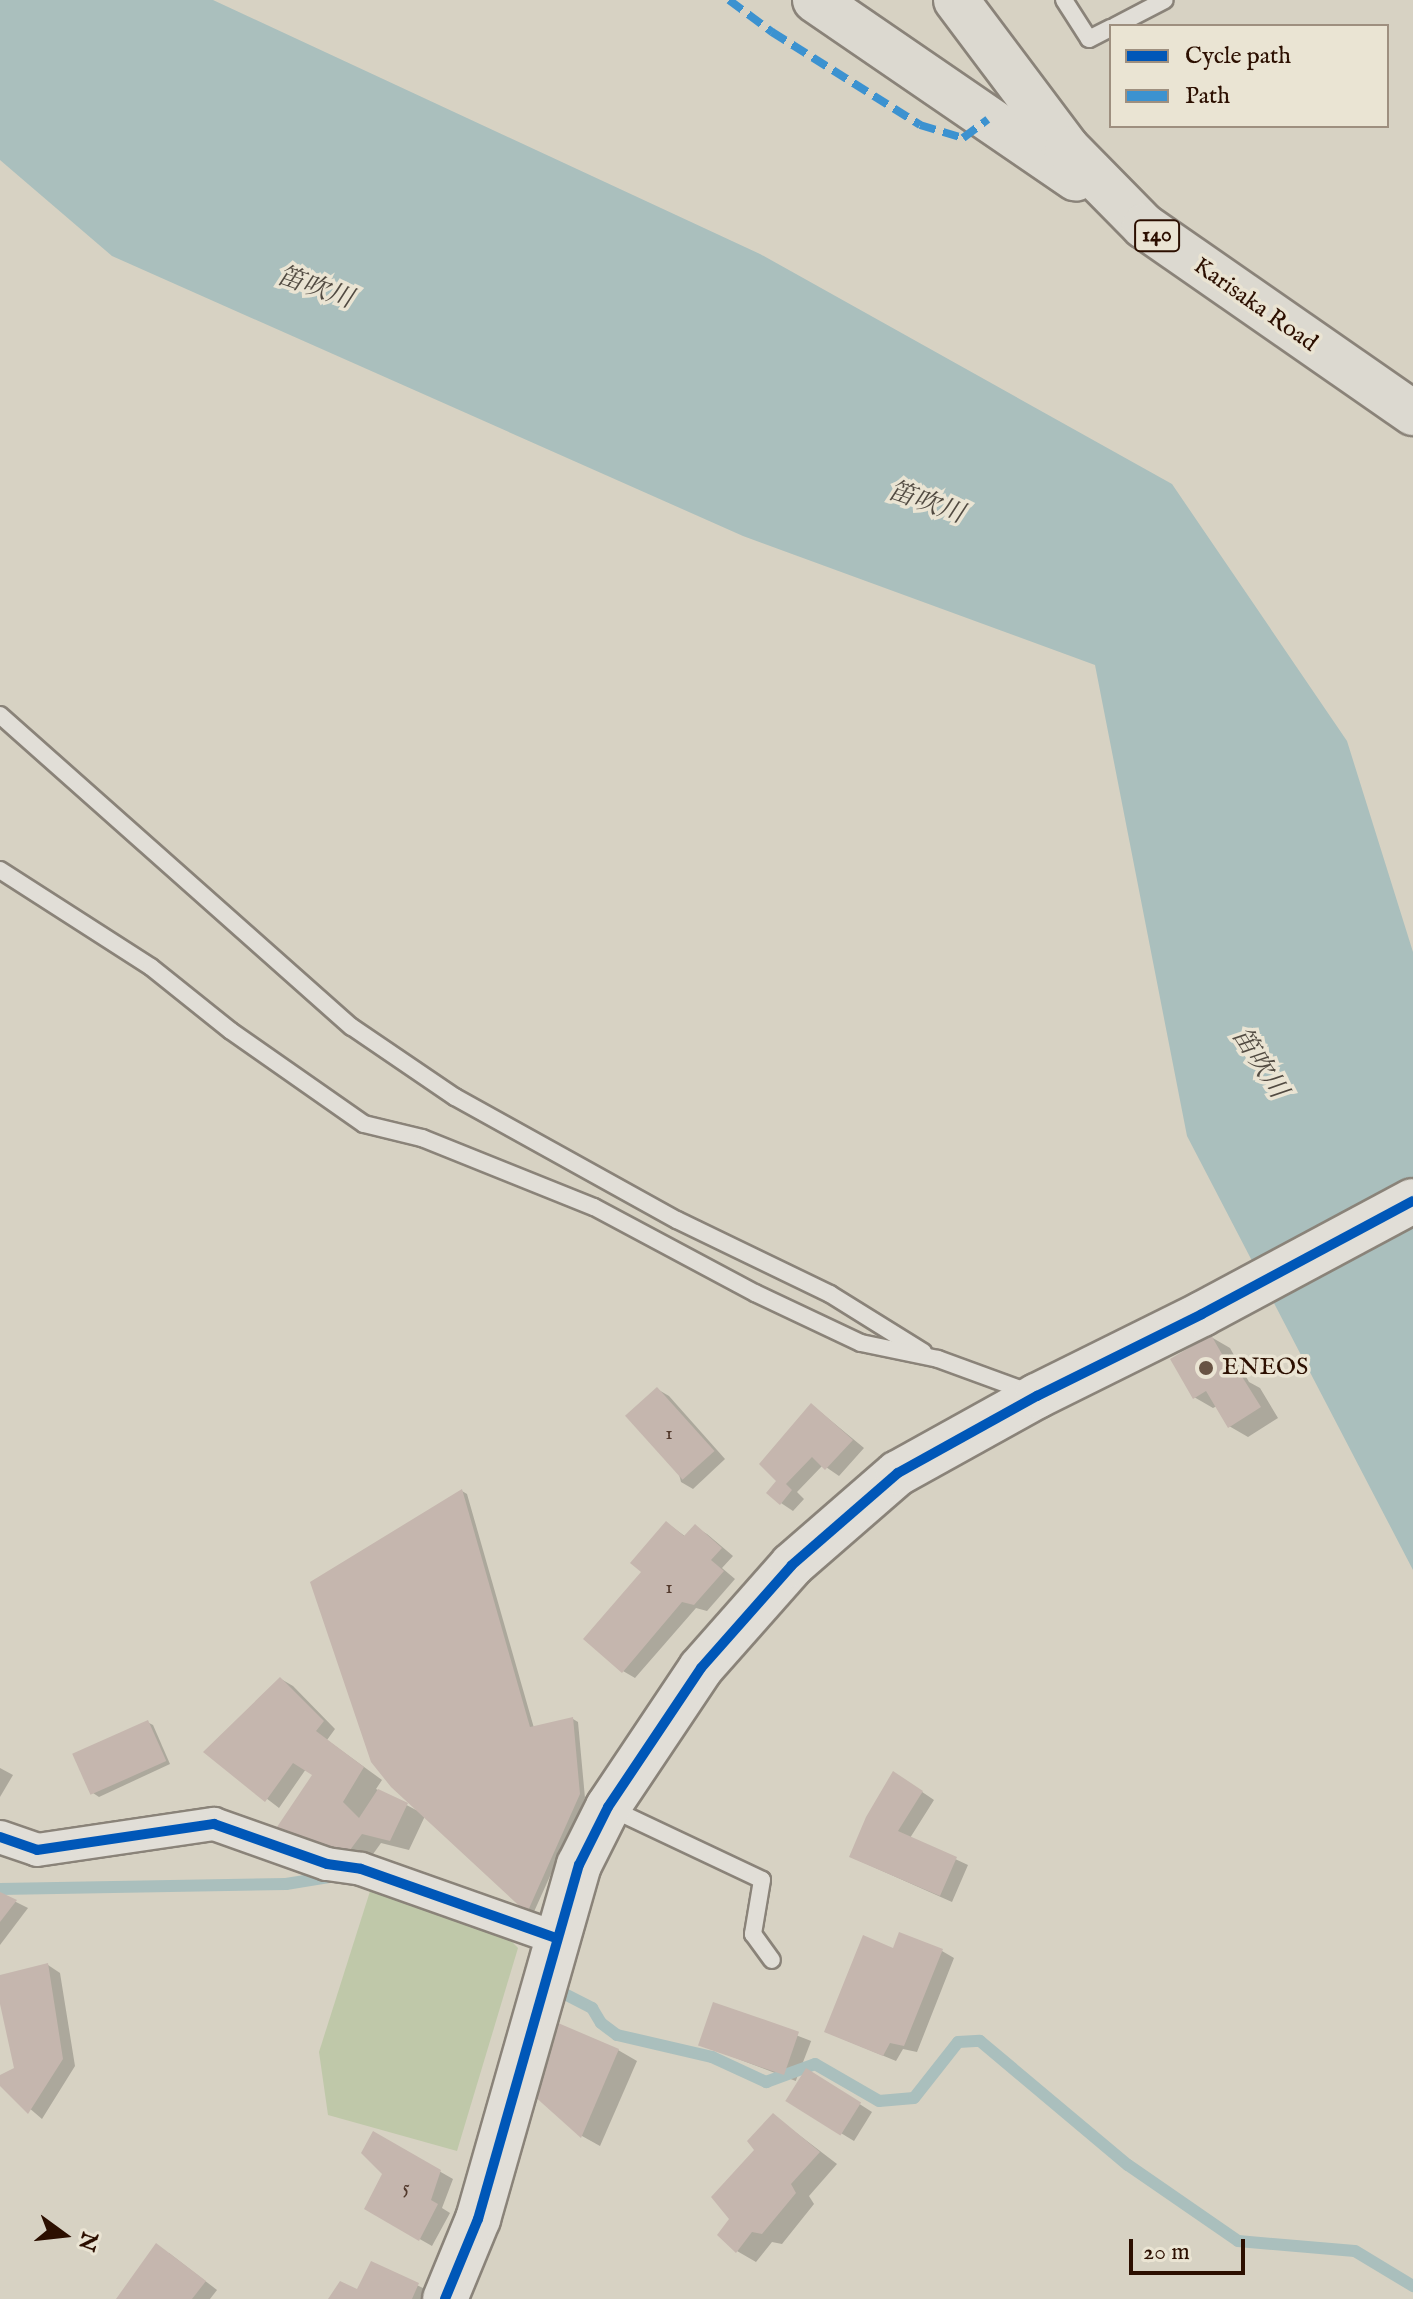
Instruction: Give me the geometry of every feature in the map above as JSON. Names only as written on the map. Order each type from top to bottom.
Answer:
[{"type":"highway","points":[[815,0],[1144,226]]},
{"type":"highway","name":"Karisaka Road","points":[[956,0],[1067,148],[1144,226],[1413,413]]},
{"type":"street","points":[[445,2299],[478,2219],[579,1865],[608,1807],[701,1668],[792,1565],[898,1473],[1037,1396],[1202,1314],[1413,1201]]},
{"type":"street","points":[[0,1837],[37,1850],[214,1824],[327,1864],[375,1874],[556,1938]]},
{"type":"lane","points":[[1064,0],[1089,39],[1109,29]]},
{"type":"lane","points":[[1119,24],[1165,0]]},
{"type":"lane","points":[[0,715],[352,1027],[455,1097],[677,1220],[830,1294],[934,1359]]},
{"type":"lane","points":[[0,870],[151,967],[231,1031],[364,1124],[422,1138],[594,1207],[755,1293],[861,1343],[934,1359],[1037,1396]]},
{"type":"lane","points":[[608,1807],[762,1880],[753,1934],[772,1960]]},
{"type":"green space","points":[[372,1885],[499,1928],[518,1948],[457,2151],[328,2115],[319,2052]]},
{"type":"water","name":"笛吹川","points":[[0,0],[213,0],[760,254],[1172,484],[1347,741],[1413,952],[1413,1570],[1187,1136],[1095,665],[743,536],[112,256],[0,160]]},
{"type":"building","points":[[1211,1335],[1234,1375],[1241,1375],[1261,1407],[1228,1428],[1206,1391],[1193,1399],[1170,1359]]},
{"type":"building","points":[[657,1387],[715,1451],[683,1480],[625,1416]]},
{"type":"building","points":[[811,1403],[853,1440],[825,1470],[812,1457],[786,1484],[792,1490],[780,1505],[766,1493],[776,1481],[759,1464]]},
{"type":"building","points":[[462,1489],[530,1727],[573,1717],[580,1794],[527,1913],[391,1787],[371,1762],[310,1582]]},
{"type":"building","points":[[666,1521],[684,1536],[695,1524],[722,1548],[711,1560],[724,1571],[694,1605],[682,1602],[622,1673],[583,1639],[641,1572],[630,1563]]},
{"type":"building","points":[[280,1677],[324,1721],[316,1731],[364,1767],[343,1802],[359,1818],[378,1789],[408,1803],[390,1841],[362,1834],[338,1866],[277,1827],[312,1775],[293,1763],[265,1802],[203,1752]]},
{"type":"building","points":[[148,1720],[166,1761],[90,1795],[72,1754]]},
{"type":"building","points":[[893,1771],[923,1791],[898,1831],[957,1857],[940,1896],[849,1857],[866,1817]]},
{"type":"building","points":[[0,1892],[17,1900],[0,1922]]},
{"type":"building","points":[[899,1932],[943,1949],[904,2046],[890,2043],[883,2056],[824,2032],[863,1935],[893,1948]]},
{"type":"building","points":[[48,1963],[63,2059],[28,2114],[0,2086],[0,2075],[14,2068],[0,2004],[0,1975]]},
{"type":"building","points":[[713,2002],[799,2032],[784,2075],[698,2045]]},
{"type":"building","points":[[544,2017],[619,2049],[581,2138],[523,2086]]},
{"type":"building","points":[[806,2068],[861,2102],[840,2136],[785,2101]]},
{"type":"building","points":[[773,2113],[820,2152],[791,2184],[796,2193],[762,2234],[752,2232],[736,2253],[717,2235],[729,2219],[711,2197],[754,2150],[747,2141]]},
{"type":"building","points":[[373,2131],[441,2170],[431,2200],[438,2204],[419,2241],[364,2209],[382,2174],[361,2153]]},
{"type":"building","points":[[156,2243],[206,2281],[192,2299],[116,2299]]},
{"type":"building","points":[[371,2261],[419,2283],[412,2299],[328,2299],[340,2281],[357,2289]]},
{"type":"waterway","points":[[0,1889],[286,1884],[336,1876]]},
{"type":"waterway","points":[[555,1989],[592,2008],[601,2023],[617,2035],[712,2057],[766,2082],[815,2064],[879,2101],[914,2098],[958,2042],[980,2041],[1128,2165],[1238,2241],[1355,2251],[1413,2286]]},
{"type":"marked path","points":[[729,0],[772,32],[920,125],[963,138],[988,119]]},
{"type":"cycle path","points":[[445,2299],[478,2219],[579,1865],[608,1807],[701,1668],[792,1565],[898,1473],[1037,1396],[1202,1314],[1413,1201]]},
{"type":"cycle path","points":[[0,1837],[37,1850],[214,1824],[327,1864],[361,1869],[556,1938]]},
{"type":"place","name":"ENEOS","points":[[1206,1368]]}]
